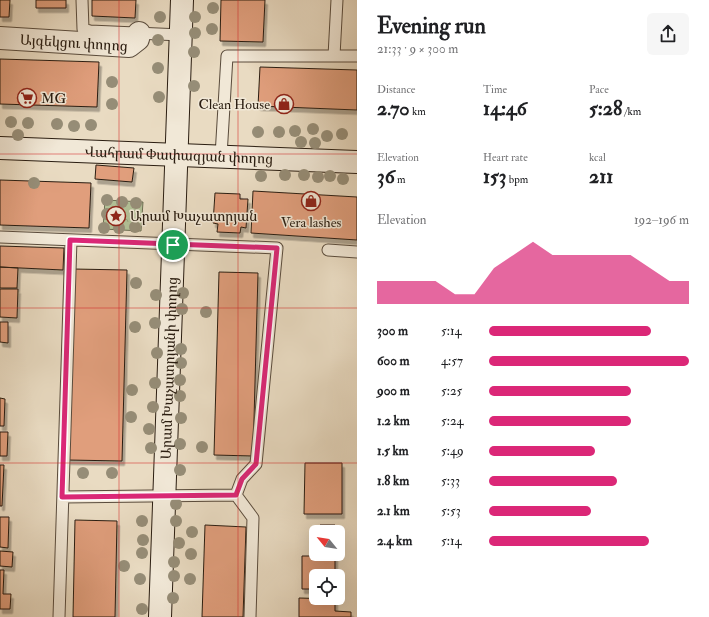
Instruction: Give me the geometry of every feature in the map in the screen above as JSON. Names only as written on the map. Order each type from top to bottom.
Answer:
[{"type":"street","name":"Արամ Խաչատրյանի փողոց","points":[[160,617],[182,0]]},
{"type":"street","name":"Այգեկցու փողոց","points":[[0,38],[129,46],[138,39],[139,33]]},
{"type":"street","name":"Վահրամ Փափազյան փողոց","points":[[0,148],[357,162]]},
{"type":"lane","points":[[82,0],[83,29],[90,31],[181,35]]},
{"type":"lane","points":[[334,56],[337,0]]},
{"type":"lane","points":[[220,156],[227,56],[357,56]]},
{"type":"lane","points":[[0,237],[277,248],[256,464],[242,479],[236,495]]},
{"type":"lane","points":[[59,617],[70,240]]},
{"type":"lane","points":[[328,250],[357,252]]},
{"type":"lane","points":[[62,497],[236,495]]},
{"type":"lane","points":[[236,495],[253,518],[250,617]]},
{"type":"green space","points":[[105,200],[143,202],[141,231],[103,229]]},
{"type":"building","points":[[0,0],[10,0],[9,17],[0,17]]},
{"type":"building","points":[[36,0],[66,0],[66,8],[36,8]]},
{"type":"building","points":[[92,0],[136,0],[135,18],[92,16]]},
{"type":"building","points":[[221,0],[265,0],[263,42],[220,41]]},
{"type":"building","points":[[0,59],[99,62],[97,107],[0,104]]},
{"type":"building","points":[[260,67],[357,70],[357,110],[258,106]]},
{"type":"building","points":[[96,165],[134,168],[132,182],[95,179]]},
{"type":"building","points":[[0,180],[91,183],[89,228],[0,225]]},
{"type":"building","points":[[253,191],[357,197],[357,240],[251,233]]},
{"type":"building","points":[[215,193],[240,194],[240,199],[248,199],[246,228],[241,227],[240,233],[217,232],[218,224],[213,223]]},
{"type":"building","points":[[0,246],[64,248],[63,270],[0,267]]},
{"type":"building","points":[[0,267],[18,268],[17,288],[0,288]]},
{"type":"building","points":[[73,269],[127,270],[122,461],[68,460]]},
{"type":"building","points":[[219,272],[258,273],[253,456],[214,455]]},
{"type":"building","points":[[0,289],[18,289],[17,318],[0,317]]},
{"type":"building","points":[[0,322],[8,322],[8,343],[0,342]]},
{"type":"building","points":[[0,398],[5,399],[4,426],[0,426]]},
{"type":"building","points":[[0,432],[8,432],[7,456],[0,456]]},
{"type":"building","points":[[305,463],[342,463],[342,514],[304,514]]},
{"type":"building","points":[[0,465],[4,465],[2,506],[0,506]]},
{"type":"building","points":[[0,517],[9,517],[8,548],[0,547]]},
{"type":"building","points":[[75,520],[117,521],[115,617],[73,617]]},
{"type":"building","points":[[205,525],[246,527],[243,617],[202,617]]},
{"type":"building","points":[[0,551],[13,552],[12,567],[0,566]]},
{"type":"building","points":[[302,556],[309,556],[309,561],[335,561],[335,569],[309,569],[309,589],[302,589]]},
{"type":"building","points":[[0,570],[4,570],[3,594],[11,594],[10,609],[0,609]]},
{"type":"building","points":[[299,598],[309,598],[309,605],[335,605],[335,611],[351,612],[351,617],[299,617]]},
{"type":"place","name":"MG","points":[[27,98]]},
{"type":"place","name":"Clean House","points":[[284,104]]},
{"type":"place","name":"Vera lashes","points":[[311,201]]},
{"type":"place","name":"Արամ Խաչատրյան","points":[[116,216]]},
{"type":"route","points":[[70,240],[173,245],[277,248],[256,464],[242,479],[236,495],[62,497],[70,240]]}]
